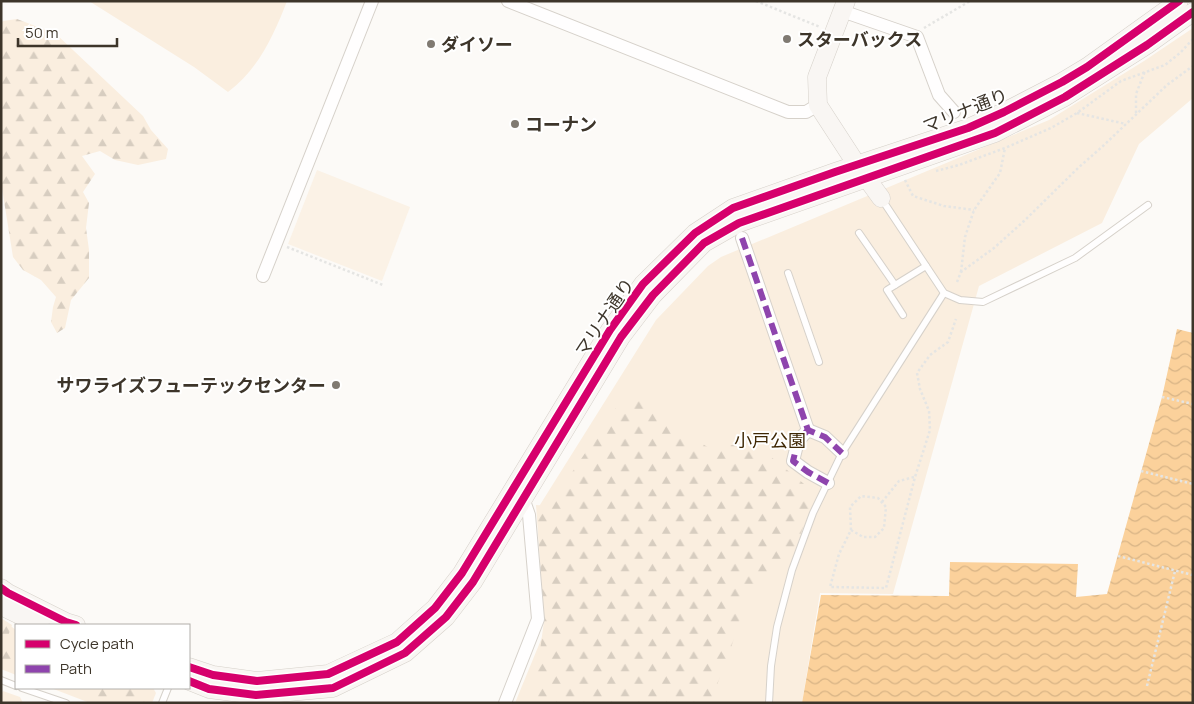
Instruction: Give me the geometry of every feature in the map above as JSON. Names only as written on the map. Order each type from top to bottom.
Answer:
[{"type":"street","points":[[263,276],[372,1]]},
{"type":"street","points":[[508,1],[788,112],[806,112],[818,105]]},
{"type":"street","name":"マリナ通り","points":[[190,681],[210,688],[260,699],[333,688],[405,654],[446,617],[472,582],[621,338],[653,295],[704,244],[739,223],[1004,112],[1087,67],[1179,1]]},
{"type":"street","points":[[881,198],[818,105],[817,77],[844,6],[917,36],[939,94],[954,112]]},
{"type":"street","name":"マリナ通り","points":[[190,667],[213,675],[257,681],[328,674],[397,642],[435,608],[462,573],[610,330],[643,284],[695,233],[733,208],[995,133],[1065,97],[1147,45],[1193,12]]},
{"type":"street","points":[[742,238],[808,430],[824,437],[842,453]]},
{"type":"street","points":[[808,430],[798,441],[793,461],[828,483]]},
{"type":"street","points":[[505,703],[538,619],[529,515],[523,498]]},
{"type":"street","points":[[1,588],[74,624]]},
{"type":"street","points":[[1,606],[38,624]]},
{"type":"lane","points":[[881,198],[944,293],[960,300],[983,302],[1075,258],[1148,205]]},
{"type":"lane","points":[[859,233],[895,285]]},
{"type":"lane","points":[[903,315],[887,290],[926,266]]},
{"type":"lane","points":[[788,273],[819,362]]},
{"type":"lane","points":[[768,703],[777,627],[792,570],[813,513],[842,453],[944,293]]},
{"type":"lane","points":[[1,680],[15,686]]},
{"type":"lane","points":[[25,689],[66,703]]},
{"type":"lane","points":[[162,703],[168,689]]},
{"type":"path","points":[[756,1],[813,24]]},
{"type":"path","points":[[917,36],[921,30],[970,1]]},
{"type":"path","points":[[961,272],[994,248],[1167,85],[1193,66]]},
{"type":"path","points":[[1136,114],[1136,94],[1145,72]]},
{"type":"path","points":[[1077,113],[1126,124]]},
{"type":"path","points":[[957,282],[961,272],[965,237],[974,210],[1000,173],[1005,148]]},
{"type":"path","points":[[906,180],[913,196],[944,206],[974,210]]},
{"type":"path","points":[[276,242],[383,285]]},
{"type":"path","points":[[851,530],[863,537],[876,537],[884,528],[886,507],[878,498],[861,496],[850,507],[851,530],[839,554],[830,587],[886,588],[915,477],[930,430],[929,411],[920,389],[917,373],[930,355],[948,342],[956,319]]},
{"type":"path","points":[[1162,397],[1193,404]]},
{"type":"path","points":[[1142,470],[1193,484]]},
{"type":"path","points":[[882,502],[899,481],[915,477]]},
{"type":"path","points":[[1118,556],[1193,575]]},
{"type":"path","points":[[1147,686],[1175,571]]},
{"type":"shaded area","points":[[317,170],[410,207],[382,281],[288,244]]},
{"type":"green space","points":[[89,1],[287,1],[264,51],[248,73],[228,92],[194,67]]},
{"type":"green space","points":[[17,19],[56,34],[143,116],[151,130],[168,149],[166,159],[138,165],[115,160],[100,151],[82,156],[95,174],[83,192],[89,203],[86,228],[89,250],[89,278],[71,300],[65,328],[57,333],[51,322],[56,297],[41,280],[23,270],[13,257],[1,182],[1,23]]},
{"type":"green space","name":"小戸公園","points":[[1193,28],[1193,98],[1139,144],[1102,223],[979,286],[893,594],[820,593],[802,703],[515,703],[545,630],[546,618],[538,508],[656,320],[708,266],[721,257],[1049,120]]},
{"type":"green space","points":[[622,399],[648,400],[692,437],[709,448],[732,445],[765,452],[809,488],[812,501],[800,536],[785,565],[758,578],[748,594],[730,651],[710,703],[533,703],[544,621],[536,505],[549,506]]},
{"type":"green space","points":[[1,618],[12,625],[8,636],[1,637]]},
{"type":"green space","points":[[1,619],[15,629],[15,675],[1,669]]},
{"type":"green space","points":[[1,645],[15,652],[15,667],[1,661]]},
{"type":"green space","points":[[54,689],[154,689],[156,693],[152,703],[90,703]]},
{"type":"green space","points":[[76,689],[121,689],[118,699],[106,699]]},
{"type":"green space","points":[[125,689],[145,689],[149,693],[148,703],[120,703]]},
{"type":"green space","points":[[3,691],[20,697],[23,703],[1,703]]},
{"type":"water","points":[[1177,329],[1193,333],[1193,703],[802,703],[821,595],[949,596],[950,562],[1078,564],[1076,597],[1107,594],[1162,397]]},
{"type":"marked path","points":[[742,238],[808,430]]},
{"type":"marked path","points":[[828,483],[793,461],[798,441],[808,430],[825,437],[842,453]]},
{"type":"cycle path","points":[[190,667],[213,675],[257,681],[328,674],[397,642],[435,608],[462,573],[610,330],[643,284],[695,233],[733,208],[968,128],[1004,112],[1087,67],[1179,1]]},
{"type":"cycle path","points":[[190,681],[209,689],[256,695],[333,688],[405,653],[446,617],[473,582],[621,337],[653,295],[704,243],[739,223],[995,133],[1065,97],[1147,45],[1193,12]]},
{"type":"cycle path","points":[[1,588],[73,624]]},
{"type":"place","name":"スターバックス","points":[[787,39]]},
{"type":"place","name":"ダイソー","points":[[431,44]]},
{"type":"place","name":"コーナン","points":[[515,124]]},
{"type":"place","name":"サワライズフューテックセンター","points":[[336,385]]}]
